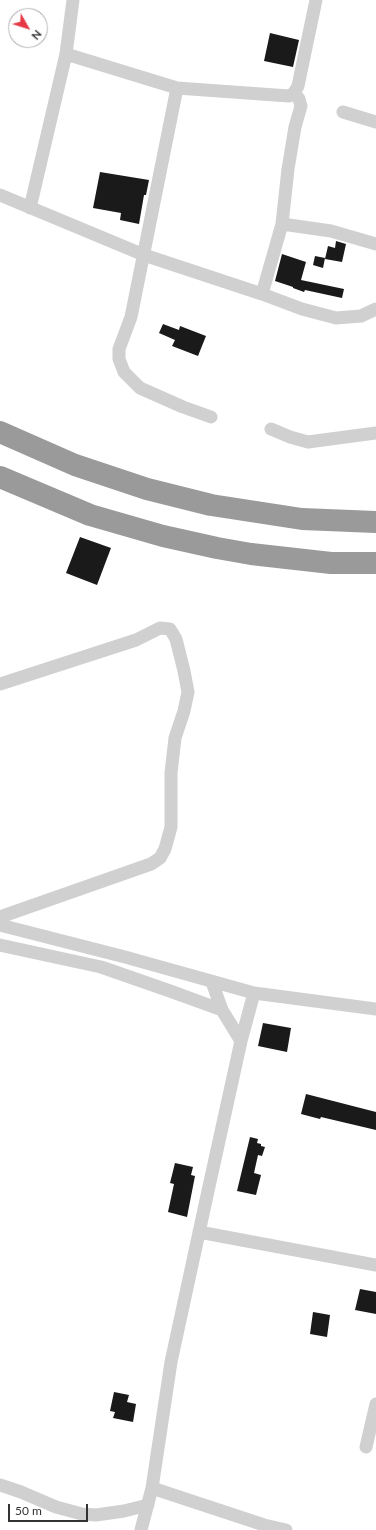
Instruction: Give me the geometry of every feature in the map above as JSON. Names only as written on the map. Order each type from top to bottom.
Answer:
[{"type":"highway","points":[[0,432],[75,465],[147,489],[204,503],[302,519],[376,522]]},
{"type":"highway","points":[[0,477],[90,515],[163,536],[251,554],[331,563],[376,563]]},
{"type":"street","points":[[30,208],[66,54],[73,0]]},
{"type":"street","points":[[66,54],[177,88],[289,96],[298,86],[316,0]]},
{"type":"street","points":[[177,88],[144,255],[130,317],[119,349],[119,359],[124,372],[140,388],[183,407],[211,417]]},
{"type":"street","points":[[262,294],[282,224],[288,169],[295,127],[301,106],[299,99],[294,92]]},
{"type":"street","points":[[343,112],[376,122]]},
{"type":"street","points":[[0,195],[144,255],[262,294],[302,309],[336,318],[361,316],[376,309]]},
{"type":"street","points":[[282,224],[331,231],[376,244]]},
{"type":"street","points":[[271,429],[290,437],[308,442],[376,432]]},
{"type":"street","points":[[0,684],[136,640],[160,628],[170,629],[176,639],[188,692],[176,738],[171,773],[171,827],[165,849],[160,858],[151,864],[0,917]]},
{"type":"street","points":[[0,925],[254,993],[376,1009]]},
{"type":"street","points":[[0,945],[101,967],[222,1010]]},
{"type":"street","points":[[79,961],[90,948]]},
{"type":"street","points":[[212,982],[222,1010],[241,1041]]},
{"type":"street","points":[[141,1530],[152,1488],[171,1362],[241,1041],[254,993]]},
{"type":"street","points":[[199,1232],[376,1266]]},
{"type":"street","points":[[366,1446],[376,1404]]},
{"type":"street","points":[[0,1485],[56,1507],[82,1514],[96,1515],[148,1505]]},
{"type":"street","points":[[152,1488],[264,1527],[286,1530]]},
{"type":"building","points":[[270,33],[299,40],[293,67],[264,61]]},
{"type":"building","points":[[100,172],[149,180],[146,195],[144,195],[139,224],[120,220],[121,213],[93,208]]},
{"type":"building","points":[[336,241],[346,244],[342,262],[325,259],[328,246],[335,248]]},
{"type":"building","points":[[282,254],[306,262],[301,280],[344,289],[342,298],[305,290],[304,292],[275,281]]},
{"type":"building","points":[[315,256],[325,258],[323,268],[313,265]]},
{"type":"building","points":[[163,324],[179,330],[180,326],[206,336],[198,356],[172,346],[175,340],[159,333]]},
{"type":"building","points":[[80,537],[111,548],[97,585],[66,573]]},
{"type":"building","points":[[263,1023],[291,1028],[287,1052],[258,1046]]},
{"type":"building","points":[[306,1094],[376,1112],[376,1130],[321,1117],[320,1119],[301,1114]]},
{"type":"building","points":[[250,1137],[258,1139],[257,1143],[265,1147],[262,1156],[258,1155],[254,1173],[261,1175],[256,1195],[237,1191]]},
{"type":"building","points":[[175,1163],[193,1167],[191,1175],[195,1176],[187,1217],[168,1212],[174,1184],[170,1183]]},
{"type":"building","points":[[360,1289],[376,1292],[376,1314],[355,1310]]},
{"type":"building","points":[[313,1312],[330,1315],[327,1337],[310,1334]]},
{"type":"building","points":[[114,1392],[129,1395],[127,1402],[136,1404],[133,1422],[113,1418],[115,1412],[110,1411]]}]
